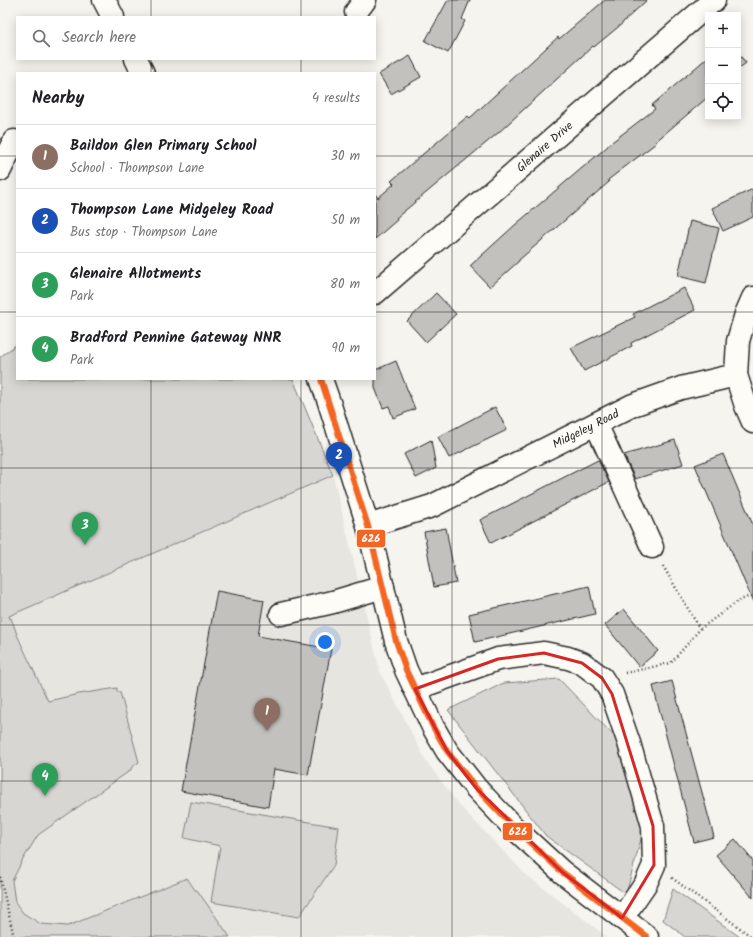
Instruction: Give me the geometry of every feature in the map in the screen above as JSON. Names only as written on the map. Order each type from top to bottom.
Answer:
[{"type":"street","points":[[104,0],[112,16]]},
{"type":"street","name":"Glenaire Drive","points":[[376,292],[714,0]]},
{"type":"street","points":[[136,60],[142,72]]},
{"type":"street","points":[[0,170],[10,139]]},
{"type":"street","points":[[753,298],[746,314],[738,341],[736,375],[753,422]]},
{"type":"street","name":"Midgeley Road","points":[[368,526],[432,506],[633,405],[681,388],[736,375]]},
{"type":"street","points":[[321,380],[368,526],[396,640],[406,670],[433,727],[447,751],[476,788],[514,828],[556,867],[647,937]]},
{"type":"street","points":[[596,424],[652,547]]},
{"type":"street","points":[[281,614],[334,602],[383,587]]},
{"type":"street","points":[[415,689],[498,659],[544,653],[568,658],[582,663],[602,678],[612,694],[629,743],[652,826],[654,865],[646,883],[622,918]]},
{"type":"path","points":[[652,547],[700,630]]},
{"type":"path","points":[[602,678],[671,664],[700,630],[738,601],[753,595]]},
{"type":"path","points":[[654,865],[752,937]]},
{"type":"path","points":[[0,877],[14,937]]},
{"type":"highlighted area","points":[[544,653],[582,663],[602,678],[612,694],[653,826],[654,865],[622,918],[562,872],[476,788],[447,751],[415,689],[498,659]]},
{"type":"shaded area","points":[[16,345],[16,380],[293,380],[333,475],[9,616],[48,701],[117,688],[117,692],[120,692],[139,762],[131,768],[131,770],[38,835],[12,881],[15,902],[23,913],[41,924],[68,926],[187,878],[230,937],[0,937],[0,357]]},
{"type":"shaded area","points":[[333,475],[380,672],[426,761],[460,806],[525,874],[607,937],[230,937],[187,878],[68,926],[41,924],[23,913],[10,897],[7,857],[79,694],[48,701],[9,616]]},
{"type":"shaded area","points":[[559,679],[616,738],[644,828],[626,894],[546,836],[448,710],[504,683]]},
{"type":"shaded area","points":[[191,802],[339,827],[334,865],[299,917],[211,902],[220,846],[184,838]]},
{"type":"shaded area","points":[[673,889],[740,937],[685,937],[663,920]]},
{"type":"building","points":[[448,0],[470,0],[462,19],[465,21],[448,53],[425,41]]},
{"type":"building","points":[[605,0],[647,0],[623,23],[594,47],[593,46],[498,133],[396,218],[397,220],[376,238],[376,195],[378,198],[394,184],[391,181],[468,116],[470,118],[558,37],[559,39]]},
{"type":"building","points":[[410,56],[421,77],[391,94],[379,74]]},
{"type":"building","points":[[741,57],[746,63],[741,67]]},
{"type":"building","points":[[705,60],[705,100],[655,142],[656,143],[608,180],[609,182],[490,287],[470,266],[608,145],[655,109],[652,105]]},
{"type":"building","points":[[753,189],[753,217],[723,231],[712,208]]},
{"type":"building","points":[[690,221],[719,228],[706,283],[678,276]]},
{"type":"building","points":[[684,288],[695,310],[631,343],[632,346],[584,371],[571,348],[635,317],[633,314]]},
{"type":"building","points":[[436,293],[456,314],[426,342],[407,321]]},
{"type":"building","points":[[396,361],[415,409],[393,418],[389,406],[383,408],[375,388],[376,370]]},
{"type":"building","points":[[495,407],[507,430],[449,458],[438,437]]},
{"type":"building","points":[[431,440],[436,468],[416,478],[404,454]]},
{"type":"building","points":[[675,440],[683,464],[635,479],[624,455]]},
{"type":"building","points":[[723,454],[753,525],[753,602],[695,465]]},
{"type":"building","points":[[598,460],[609,482],[491,543],[480,520]]},
{"type":"building","points":[[446,528],[456,583],[434,587],[424,532]]},
{"type":"building","points":[[589,586],[595,614],[475,642],[469,614]]},
{"type":"building","points":[[217,591],[264,600],[258,636],[331,649],[308,775],[274,769],[268,807],[181,791]]},
{"type":"building","points":[[624,609],[658,651],[639,667],[605,625]]},
{"type":"building","points":[[672,681],[714,837],[694,842],[653,686]]},
{"type":"building","points":[[735,839],[753,861],[753,898],[716,855]]},
{"type":"transit line","name":"626","points":[[321,380],[368,526],[396,641],[406,670],[433,727],[447,751],[476,788],[514,828],[562,872],[647,937]]},
{"type":"place","name":"Thompson Lane Midgeley Road","points":[[339,475]]},
{"type":"place","name":"Glenaire Allotments","points":[[85,545]]},
{"type":"place","name":"Baildon Glen Primary School","points":[[267,731]]},
{"type":"place","name":"Bradford Pennine Gateway NNR","points":[[45,796]]}]
